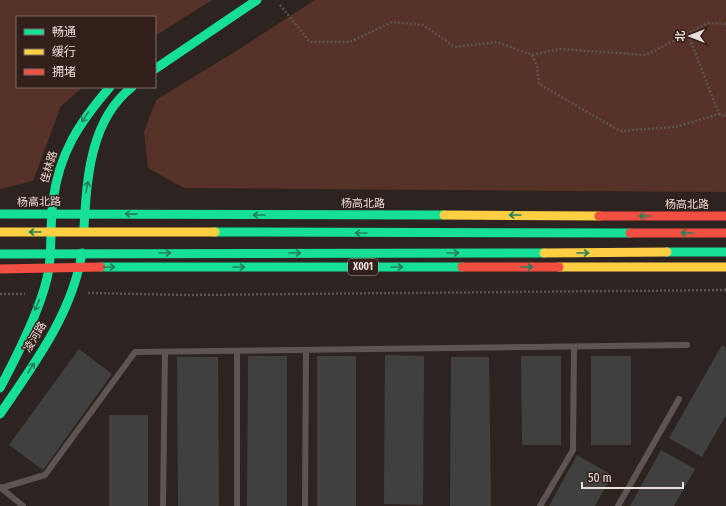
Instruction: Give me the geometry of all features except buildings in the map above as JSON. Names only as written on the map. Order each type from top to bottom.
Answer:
[{"type":"main road","points":[[156,68],[257,0]]},
{"type":"main road","name":"佳林路","points":[[49,268],[53,201],[62,159],[85,116],[109,88]]},
{"type":"main road","points":[[81,268],[85,201],[100,130],[110,108],[131,88]]},
{"type":"main road","name":"杨高北路","points":[[0,214],[52,215],[85,213],[198,215],[726,216]]},
{"type":"main road","points":[[0,232],[726,233]]},
{"type":"main road","name":"X001","points":[[0,254],[726,252]]},
{"type":"main road","name":"X001","points":[[0,269],[726,267]]},
{"type":"main road","name":"凌河路","points":[[0,388],[11,367],[42,295],[49,268]]},
{"type":"main road","name":"凌河路","points":[[0,414],[36,360],[59,320],[72,293],[81,268]]},
{"type":"lane","points":[[0,488],[45,475],[136,352],[687,345]]},
{"type":"lane","points":[[540,506],[573,450],[574,347]]},
{"type":"lane","points":[[305,506],[306,350]]},
{"type":"lane","points":[[237,351],[237,506]]},
{"type":"lane","points":[[163,506],[165,352]]},
{"type":"lane","points":[[618,506],[679,399]]},
{"type":"lane","points":[[0,488],[22,506]]},
{"type":"path","points":[[280,5],[310,42],[350,42],[392,22],[423,25],[455,47],[497,42],[532,55],[560,49],[646,55],[708,23],[726,24]]},
{"type":"path","points":[[688,34],[718,114]]},
{"type":"path","points":[[532,55],[538,66],[539,84],[620,131],[675,127],[718,114],[726,116]]},
{"type":"path","points":[[72,293],[187,295],[726,290]]},
{"type":"path","points":[[0,294],[42,295]]},
{"type":"shaded area","points":[[0,0],[212,0],[156,35],[156,16],[16,16],[16,88],[82,88],[61,106],[33,181],[0,189]]},
{"type":"shaded area","points":[[315,0],[726,0],[726,192],[184,188],[148,168],[144,132],[156,100],[241,48]]},
{"type":"traffic: fast","points":[[156,68],[257,0]]},
{"type":"traffic: fast","points":[[0,388],[29,329],[42,297],[50,260],[53,201],[56,184],[65,153],[80,126],[109,88]]},
{"type":"traffic: fast","points":[[84,227],[89,170],[99,133],[107,116],[118,100],[131,88]]},
{"type":"traffic: fast","points":[[0,214],[444,215]]},
{"type":"traffic: fast","points":[[215,232],[630,233]]},
{"type":"traffic: fast","points":[[667,252],[726,252]]},
{"type":"traffic: fast","points":[[0,414],[26,376],[61,318],[70,297],[82,253]]},
{"type":"traffic: fast","points":[[0,254],[544,253]]},
{"type":"traffic: fast","points":[[101,267],[462,267]]},
{"type":"traffic: slow","points":[[444,215],[599,216]]},
{"type":"traffic: slow","points":[[0,232],[215,232]]},
{"type":"traffic: slow","points":[[544,253],[667,252]]},
{"type":"traffic: slow","points":[[559,267],[726,267]]},
{"type":"traffic: jam","points":[[599,216],[726,216]]},
{"type":"traffic: jam","points":[[630,233],[726,233]]},
{"type":"traffic: jam","points":[[0,269],[101,267]]},
{"type":"traffic: jam","points":[[462,267],[559,267]]}]
